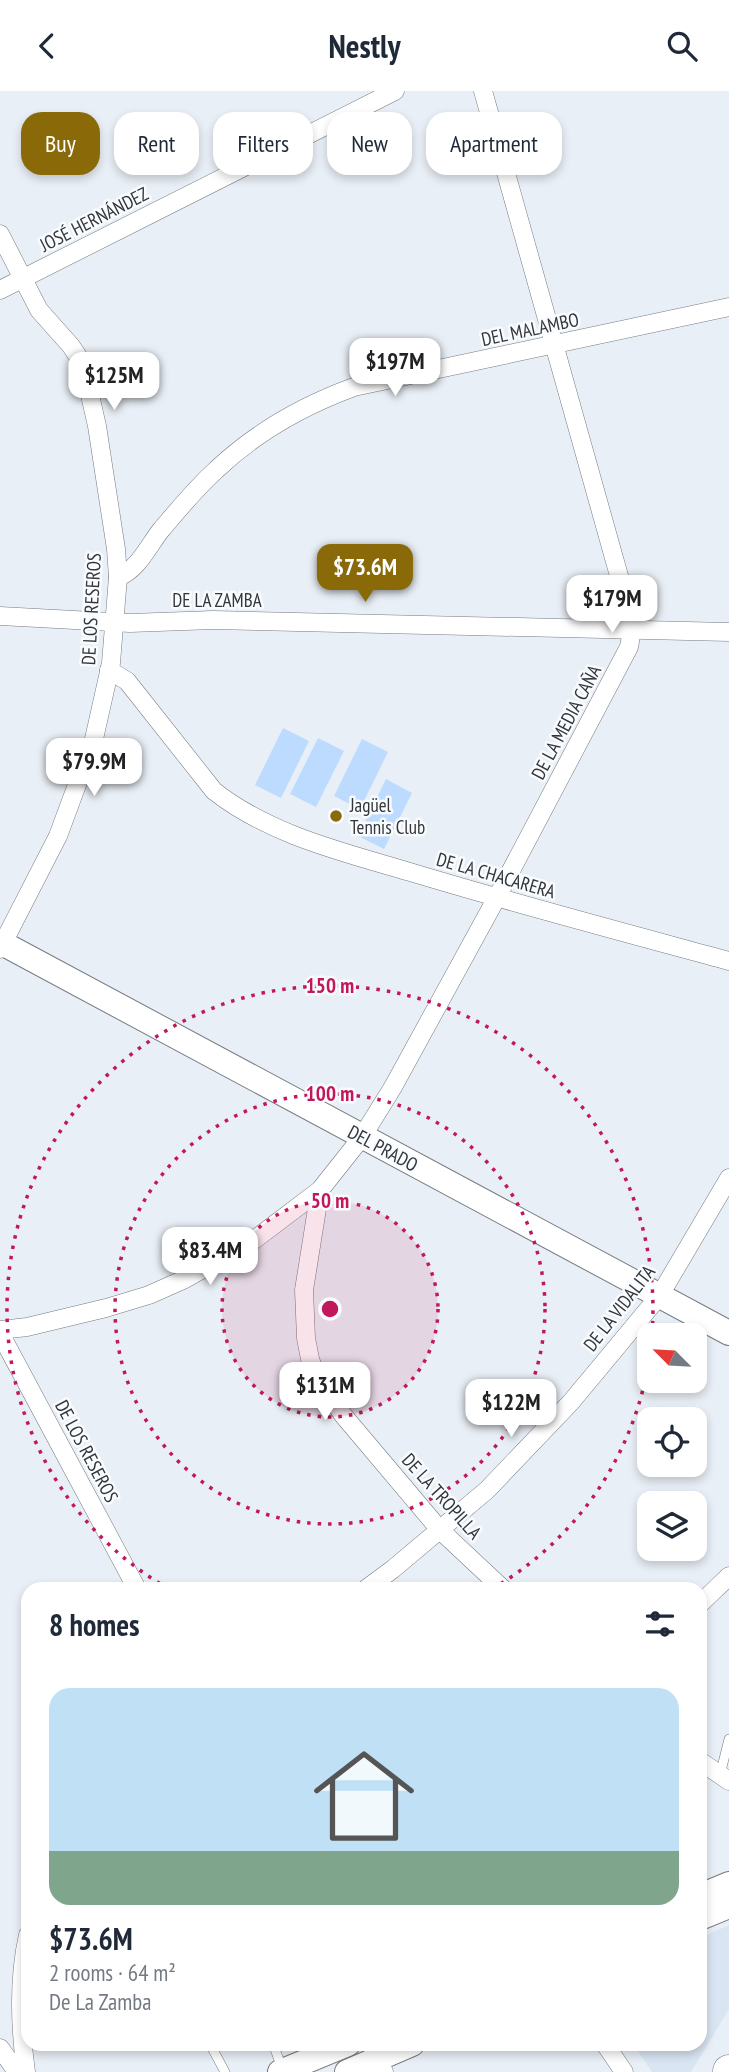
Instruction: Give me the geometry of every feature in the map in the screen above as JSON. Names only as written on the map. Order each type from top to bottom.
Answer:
[{"type":"street","name":"JOSÉ HERNÁNDEZ","points":[[0,291],[395,91]]},
{"type":"street","name":"DE LA MEDIA CAÑA","points":[[320,1190],[362,1137],[393,1087],[623,660],[632,630],[483,91]]},
{"type":"street","name":"DE LOS RESEROS","points":[[0,234],[39,310],[71,346],[85,373],[97,426],[118,577],[109,670],[94,739],[58,836],[1,945]]},
{"type":"street","name":"DEL MALAMBO","points":[[118,577],[132,569],[215,470],[281,419],[304,407],[354,387],[729,307]]},
{"type":"street","name":"DE LA ZAMBA","points":[[0,616],[114,622],[213,620],[729,632]]},
{"type":"street","name":"DE LA CHACARERA","points":[[109,670],[127,681],[214,791],[242,811],[283,830],[338,850],[496,899],[729,961]]},
{"type":"street","name":"DEL PRADO","points":[[1,945],[729,1333]]},
{"type":"street","name":"DE LA VIDALITA","points":[[375,1582],[487,1490],[571,1402],[660,1295],[729,1178]]},
{"type":"street","points":[[0,1332],[106,1308],[149,1295],[186,1279],[254,1240],[320,1190]]},
{"type":"street","name":"DE LA TROPILLA","points":[[320,1190],[304,1290],[306,1338],[316,1376],[343,1415],[440,1530],[496,1582]]},
{"type":"street","name":"DE LOS RESEROS","points":[[0,1332],[132,1582]]},
{"type":"street","points":[[707,1597],[729,1576]]},
{"type":"street","points":[[707,1766],[725,1778]]},
{"type":"street","points":[[707,1893],[729,1884]]},
{"type":"street","points":[[707,1916],[729,1906]]},
{"type":"street","points":[[0,2048],[17,2072]]},
{"type":"street","points":[[23,2051],[26,2072]]},
{"type":"street","points":[[281,2071],[331,2051]]},
{"type":"street","points":[[347,2072],[394,2051]]},
{"type":"street","points":[[610,2051],[624,2072]]},
{"type":"street","points":[[720,2072],[729,2055]]},
{"type":"lane","points":[[725,1778],[729,1739]]},
{"type":"lane","points":[[214,2051],[225,2072]]},
{"type":"lane","points":[[275,2051],[281,2071]]},
{"type":"shaded area","points":[[283,728],[309,741],[281,798],[255,785]]},
{"type":"shaded area","points":[[318,738],[344,751],[316,807],[290,794]]},
{"type":"shaded area","points":[[362,739],[388,752],[360,809],[334,796]]},
{"type":"shaded area","points":[[386,779],[412,793],[384,849],[358,836]]},
{"type":"shaded area","points":[[729,1925],[729,2009],[707,2045],[707,1935]]},
{"type":"shaded area","points":[[638,2051],[704,2051],[691,2072],[652,2072]]},
{"type":"place","name":"Jagüel Tennis Club","points":[[336,816]]}]
